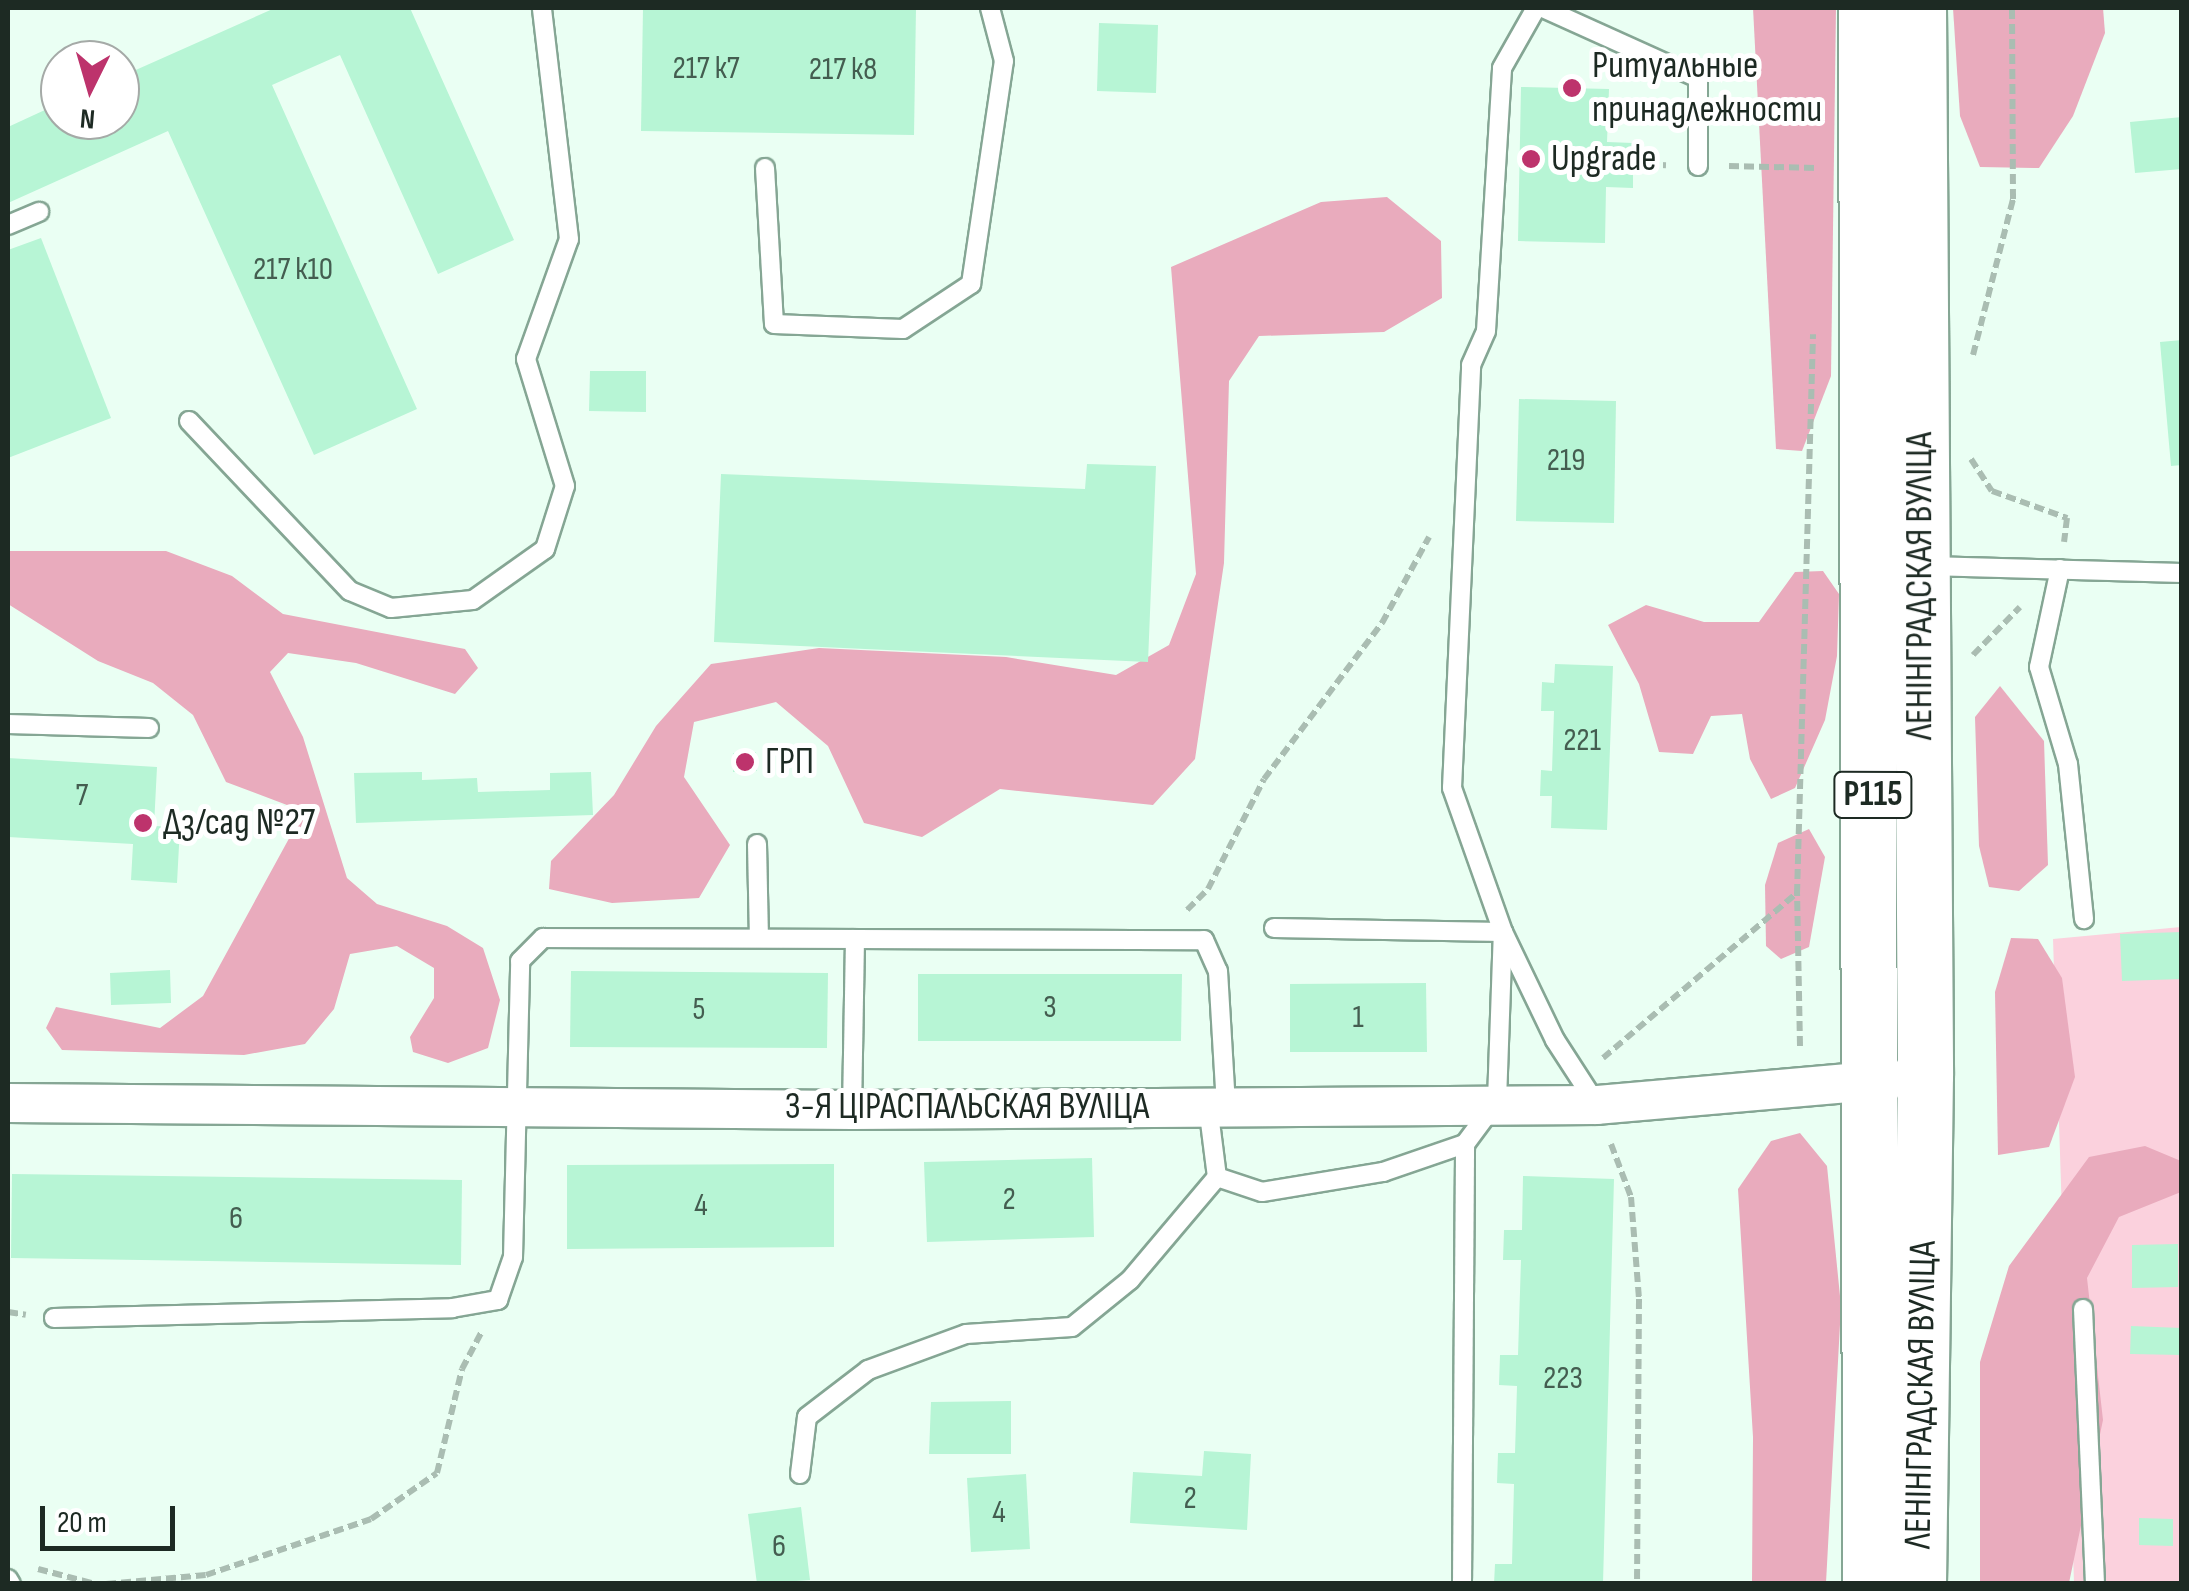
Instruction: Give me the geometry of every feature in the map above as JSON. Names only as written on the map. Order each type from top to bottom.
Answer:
[{"type":"main road","name":"ЛЕНІНГРАДСКАЯ ВУЛІЦА","points":[[1885,18],[1896,566],[1900,1078],[1918,1584]]},
{"type":"main road","name":"ЛЕНІНГРАДСКАЯ ВУЛІЦА","points":[[1870,1584],[1900,1078]]},
{"type":"street","name":"3-Я ЦІРАСПАЛЬСКАЯ ВУЛІЦА","points":[[8,1103],[519,1103],[852,1110],[1497,1101],[1589,1091],[1900,1078]]},
{"type":"lane","points":[[189,421],[350,591],[391,608],[473,600],[545,550],[565,486],[526,359],[569,240],[542,8]]},
{"type":"lane","points":[[765,168],[774,324],[903,329],[971,284],[1004,61],[990,8]]},
{"type":"lane","points":[[1589,1091],[1504,932],[1452,788],[1471,365],[1486,331],[1502,68],[1539,8],[1698,78],[1698,166]]},
{"type":"lane","points":[[8,224],[39,212]]},
{"type":"lane","points":[[1896,566],[2182,573]]},
{"type":"lane","points":[[2060,569],[2039,667],[2068,764],[2084,920]]},
{"type":"lane","points":[[8,724],[149,728]]},
{"type":"lane","points":[[757,844],[759,938]]},
{"type":"lane","points":[[1274,928],[1504,932]]},
{"type":"lane","points":[[1462,1584],[1465,1144],[1497,1101],[1504,932]]},
{"type":"lane","points":[[54,1318],[498,1300],[513,1257],[520,961],[542,938],[1160,935],[1204,940],[1218,971],[1217,1177],[1130,1280],[1072,1327],[966,1334],[868,1370],[807,1417],[800,1474]]},
{"type":"lane","points":[[852,1110],[855,939]]},
{"type":"lane","points":[[1217,1177],[1262,1192],[1302,1189],[1465,1144]]},
{"type":"lane","points":[[2082,1309],[2095,1584]]},
{"type":"path","points":[[1972,360],[2013,199],[2012,8]]},
{"type":"path","points":[[1966,666],[1993,628],[2060,569],[2067,518],[1992,491],[1967,453]]},
{"type":"path","points":[[1160,935],[1208,890],[1264,779],[1382,624],[1467,468]]},
{"type":"path","points":[[1636,1584],[1639,1299],[1631,1197],[1589,1091],[1796,894]]},
{"type":"path","points":[[106,1584],[206,1575],[292,1552],[371,1520],[437,1473],[462,1369],[498,1300]]},
{"type":"path","points":[[25,1565],[95,1584]]},
{"type":"shaded area","points":[[1753,8],[1836,8],[1831,376],[1802,451],[1776,449]]},
{"type":"shaded area","points":[[1953,8],[2103,8],[2105,33],[2073,116],[2039,168],[1980,167],[1960,116]]},
{"type":"shaded area","points":[[1387,197],[1441,241],[1442,298],[1384,332],[1259,336],[1229,381],[1224,563],[1195,759],[1153,805],[1000,789],[922,837],[864,823],[828,746],[776,702],[694,722],[684,777],[730,845],[699,898],[612,903],[549,889],[551,861],[614,795],[656,726],[711,664],[819,648],[1006,657],[1116,675],[1169,645],[1196,574],[1171,267],[1321,202]]},
{"type":"shaded area","points":[[8,551],[166,551],[232,576],[283,614],[465,649],[478,668],[455,694],[356,663],[288,653],[270,672],[303,737],[347,878],[377,904],[447,926],[483,948],[500,1000],[488,1048],[448,1063],[413,1052],[410,1037],[434,998],[434,968],[397,946],[350,954],[334,1009],[305,1044],[244,1055],[62,1050],[46,1028],[56,1007],[160,1028],[203,996],[292,833],[287,805],[226,782],[193,715],[153,683],[98,661],[8,604]]},
{"type":"shaded area","points":[[1823,571],[1839,594],[1837,656],[1825,720],[1795,788],[1771,799],[1750,759],[1742,714],[1711,716],[1693,754],[1659,752],[1639,684],[1608,625],[1646,605],[1704,622],[1759,622],[1795,572]]},
{"type":"shaded area","points":[[2000,686],[2044,741],[2048,865],[2019,891],[1989,887],[1979,846],[1975,717]]},
{"type":"shaded area","points":[[1809,829],[1825,857],[1809,947],[1781,959],[1766,946],[1765,885],[1778,843]]},
{"type":"shaded area","points":[[2181,927],[2181,1583],[2074,1583],[2053,939]]},
{"type":"shaded area","points":[[2011,938],[2038,939],[2062,978],[2075,1077],[2049,1147],[1998,1155],[1995,992]]},
{"type":"shaded area","points":[[1800,1133],[1827,1166],[1841,1306],[1826,1583],[1752,1583],[1753,1437],[1738,1189],[1771,1141]]},
{"type":"shaded area","points":[[2145,1146],[2181,1161],[2181,1192],[2119,1217],[2087,1278],[2103,1420],[2069,1583],[1980,1584],[1980,1362],[2009,1266],[2089,1157]]},
{"type":"building","points":[[275,8],[410,8],[514,240],[438,274],[340,55],[272,85],[417,409],[314,455],[168,131],[8,203],[8,127],[40,112],[40,140],[140,140],[140,68]]},
{"type":"building","points":[[643,8],[916,8],[914,135],[641,131]]},
{"type":"building","points":[[1099,23],[1158,25],[1156,93],[1097,91]]},
{"type":"building","points":[[1521,87],[1609,89],[1607,142],[1633,143],[1633,188],[1606,187],[1605,243],[1518,241]]},
{"type":"building","points":[[2182,117],[2182,169],[2135,173],[2130,122]]},
{"type":"building","points":[[41,238],[111,418],[8,458],[8,250]]},
{"type":"building","points":[[2182,340],[2182,465],[2171,466],[2160,342]]},
{"type":"building","points":[[590,371],[646,371],[646,412],[589,411]]},
{"type":"building","points":[[1519,399],[1616,401],[1614,523],[1516,521]]},
{"type":"building","points":[[1087,464],[1156,466],[1148,662],[714,642],[721,474],[1085,489]]},
{"type":"building","points":[[1555,664],[1613,666],[1607,830],[1551,828],[1552,796],[1540,796],[1541,770],[1552,771],[1554,711],[1541,711],[1542,682],[1554,683]]},
{"type":"building","name":"ГРП","points":[[756,752],[757,771],[733,772],[733,753]]},
{"type":"building","points":[[8,758],[157,767],[154,826],[180,827],[177,883],[131,880],[133,844],[8,837]]},
{"type":"building","points":[[422,772],[422,780],[477,778],[478,792],[550,790],[550,773],[591,772],[593,815],[356,823],[354,773]]},
{"type":"building","points":[[2182,932],[2182,979],[2122,981],[2120,934]]},
{"type":"building","points":[[170,970],[171,1003],[111,1005],[110,973]]},
{"type":"building","points":[[571,971],[828,973],[827,1048],[570,1047]]},
{"type":"building","points":[[918,974],[1182,974],[1181,1041],[918,1041]]},
{"type":"building","points":[[1426,983],[1427,1052],[1290,1052],[1290,984]]},
{"type":"building","points":[[1092,1158],[1094,1237],[927,1242],[924,1162]]},
{"type":"building","points":[[834,1164],[834,1247],[567,1249],[567,1165]]},
{"type":"building","points":[[12,1174],[462,1180],[461,1265],[11,1258]]},
{"type":"building","points":[[1523,1176],[1614,1179],[1603,1584],[1494,1584],[1495,1564],[1512,1564],[1514,1484],[1497,1483],[1498,1453],[1515,1453],[1517,1386],[1499,1385],[1500,1355],[1518,1355],[1521,1260],[1503,1260],[1504,1230],[1522,1230]]},
{"type":"building","points":[[2178,1244],[2178,1287],[2132,1288],[2132,1245]]},
{"type":"building","points":[[2131,1326],[2182,1328],[2182,1355],[2130,1354]]},
{"type":"building","points":[[1011,1401],[1011,1454],[929,1454],[931,1402]]},
{"type":"building","points":[[1204,1451],[1251,1454],[1247,1530],[1130,1523],[1133,1472],[1202,1476]]},
{"type":"building","points":[[1026,1474],[1030,1549],[971,1552],[967,1478]]},
{"type":"building","points":[[801,1507],[810,1580],[757,1584],[748,1514]]},
{"type":"building","points":[[2139,1518],[2173,1519],[2173,1546],[2139,1545]]},
{"type":"place","name":"Ритуальные принадлежности","points":[[1572,88]]},
{"type":"place","name":"Upgrade","points":[[1531,159]]},
{"type":"place","name":"ГРП","points":[[745,762]]},
{"type":"place","name":"Дз/сад №27","points":[[143,823]]}]
